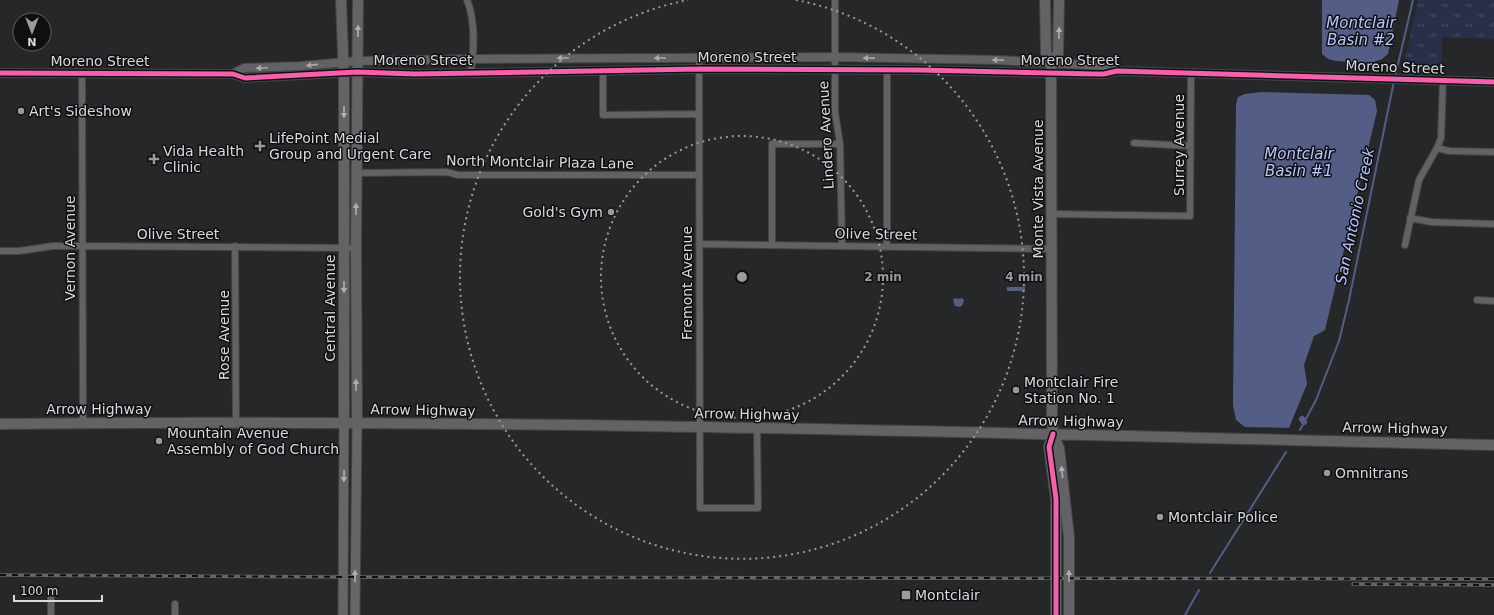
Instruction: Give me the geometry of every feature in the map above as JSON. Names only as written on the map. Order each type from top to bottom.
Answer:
[{"type":"main road","name":"Central Avenue","points":[[341,0],[344,63],[343,615]]},
{"type":"main road","name":"Central Avenue","points":[[355,615],[358,0]]},
{"type":"main road","name":"Monte Vista Avenue","points":[[1044,0],[1046,53],[1051,68],[1053,434],[1049,447],[1056,499],[1056,615]]},
{"type":"main road","name":"Monte Vista Avenue","points":[[1051,68],[1058,54],[1059,0]]},
{"type":"main road","name":"Arrow Highway","points":[[0,424],[344,423],[700,427],[1494,445]]},
{"type":"main road","name":"Monte Vista Avenue","points":[[1053,434],[1059,448],[1068,524],[1069,615]]},
{"type":"street","points":[[467,0],[471,9],[472,21],[473,58],[471,72]]},
{"type":"street","name":"Lindero Avenue","points":[[835,0],[836,120],[840,144],[842,245]]},
{"type":"street","name":"Moreno Street","points":[[233,74],[244,68],[473,58],[835,57],[998,60],[1051,68]]},
{"type":"street","name":"Fremont Avenue","points":[[699,58],[698,175],[700,508],[758,508],[758,428]]},
{"type":"street","name":"Moreno Street","points":[[0,73],[233,74],[245,78],[357,72],[415,74],[699,69],[887,70],[1105,66],[1117,71],[1494,82]]},
{"type":"street","points":[[887,70],[887,247]]},
{"type":"street","points":[[603,71],[603,115],[699,114]]},
{"type":"street","name":"Vernon Avenue","points":[[82,73],[83,423]]},
{"type":"street","name":"Surrey Avenue","points":[[1052,214],[1190,216],[1191,74]]},
{"type":"street","points":[[1405,245],[1419,180],[1441,138],[1443,80]]},
{"type":"street","points":[[1134,143],[1190,146]]},
{"type":"street","points":[[772,244],[772,144],[840,144]]},
{"type":"street","points":[[1437,148],[1449,151],[1494,152]]},
{"type":"street","name":"North Montclair Plaza Lane","points":[[356,173],[447,172],[458,175],[698,175]]},
{"type":"street","points":[[1410,218],[1431,222],[1494,224]]},
{"type":"street","name":"Olive Street","points":[[699,244],[1052,249]]},
{"type":"street","name":"Olive Street","points":[[0,251],[19,251],[53,246],[235,246],[356,248]]},
{"type":"street","name":"Rose Avenue","points":[[235,246],[236,423]]},
{"type":"street","points":[[1477,300],[1494,300]]},
{"type":"street","points":[[51,594],[51,615]]},
{"type":"street","points":[[175,604],[175,615]]},
{"type":"green space","points":[[1418,0],[1494,0],[1494,39],[1442,37],[1442,75],[1402,74]]},
{"type":"water","name":"Montclair Basin #2","points":[[1322,0],[1399,0],[1388,54],[1382,59],[1371,63],[1336,61],[1328,59],[1322,54]]},
{"type":"water","name":"Montclair Basin #1","points":[[1261,92],[1369,95],[1375,100],[1377,111],[1325,330],[1314,336],[1304,365],[1307,384],[1289,428],[1245,427],[1236,420],[1233,405],[1236,104],[1238,97],[1245,94]]},
{"type":"water","points":[[1007,287],[1025,287],[1025,291],[1007,291]]},
{"type":"water","points":[[955,298],[962,298],[964,300],[962,306],[955,306],[953,300]]},
{"type":"waterway","name":"San Antonio Creek","points":[[1395,77],[1413,0]]},
{"type":"waterway","name":"San Antonio Creek","points":[[1300,430],[1316,400],[1339,341],[1349,300],[1394,81]]},
{"type":"waterway","name":"San Antonio Creek","points":[[1210,573],[1286,452]]},
{"type":"waterway","name":"San Antonio Creek","points":[[1185,615],[1199,590]]},
{"type":"railway","points":[[0,575],[1494,579]]},
{"type":"railway","points":[[1353,584],[1494,585]]},
{"type":"cycle path","points":[[0,73],[233,74],[245,78],[357,72],[415,74],[699,69],[919,70],[1094,74],[1104,74],[1117,71],[1494,82]]},
{"type":"cycle path","points":[[1053,434],[1049,447],[1056,499],[1056,615]]},
{"type":"place","name":"Art's Sideshow","points":[[21,111]]},
{"type":"place","name":"LifePoint Medial Group and Urgent Care","points":[[260,146]]},
{"type":"place","name":"Vida Health Clinic","points":[[154,159]]},
{"type":"place","name":"Gold's Gym","points":[[611,212]]},
{"type":"place","name":"Montclair Fire Station No. 1","points":[[1016,390]]},
{"type":"place","name":"Mountain Avenue Assembly of God Church","points":[[159,441]]},
{"type":"place","name":"Omnitrans","points":[[1327,473]]},
{"type":"place","name":"Montclair Police","points":[[1160,517]]},
{"type":"place","name":"Montclair","points":[[906,595]]}]
